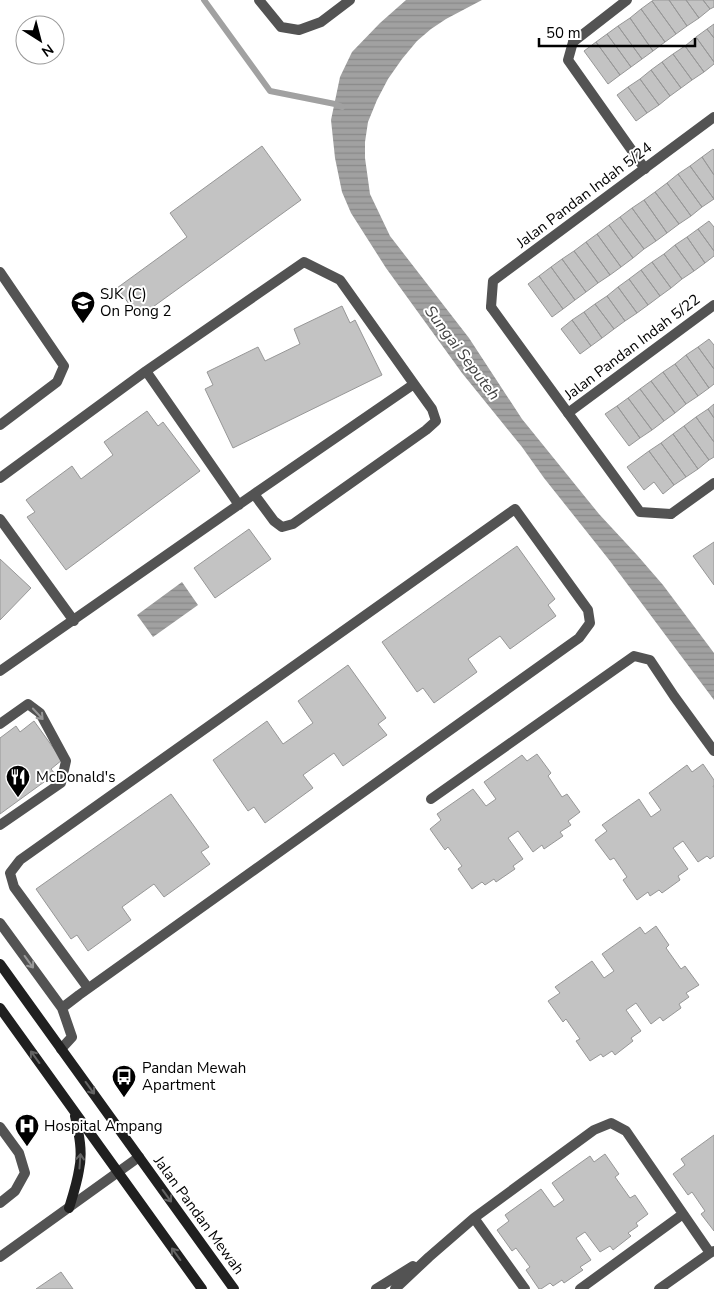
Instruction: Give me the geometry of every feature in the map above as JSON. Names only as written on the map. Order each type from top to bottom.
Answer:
[{"type":"main road","name":"Jalan Pandan Mewah","points":[[0,964],[234,1289]]},
{"type":"main road","points":[[0,1008],[202,1289]]},
{"type":"main road","points":[[69,1208],[80,1169],[81,1153],[74,1111]]},
{"type":"street","points":[[259,0],[281,27],[299,30],[320,22],[350,0]]},
{"type":"street","points":[[627,0],[573,42],[568,60],[644,169]]},
{"type":"street","name":"Jalan Pandan Indah 5/24","points":[[568,413],[491,307],[493,281],[714,117]]},
{"type":"street","points":[[0,478],[146,370],[304,262],[340,280],[432,409],[436,421],[293,524],[282,527],[274,521],[254,494]]},
{"type":"street","points":[[0,272],[64,366],[57,382],[0,425]]},
{"type":"street","name":"Jalan Pandan Indah 5/22","points":[[568,413],[714,305]]},
{"type":"street","points":[[146,370],[238,505]]},
{"type":"street","points":[[0,672],[414,384]]},
{"type":"street","points":[[568,413],[640,512],[671,514],[714,484]]},
{"type":"street","points":[[62,1008],[579,638],[590,624],[588,610],[515,509],[20,860],[10,873],[14,886],[88,988]]},
{"type":"street","points":[[0,520],[74,621]]},
{"type":"street","points":[[431,799],[634,656],[650,660],[714,751]]},
{"type":"street","points":[[0,724],[28,704],[40,712],[66,761],[61,783],[0,825]]},
{"type":"street","points":[[0,923],[62,1008],[72,1037],[61,1048]]},
{"type":"street","points":[[395,1289],[474,1218],[594,1130],[611,1123],[626,1132],[712,1252],[659,1289]]},
{"type":"street","points":[[0,1127],[19,1154],[25,1173],[15,1192],[0,1203]]},
{"type":"street","points":[[0,1257],[139,1157]]},
{"type":"street","points":[[580,1289],[683,1214]]},
{"type":"street","points":[[474,1218],[525,1289]]},
{"type":"street","points":[[376,1289],[429,1257]]},
{"type":"water","name":"Sungai Seputeh","points":[[406,0],[482,0],[431,29],[417,41],[388,79],[368,122],[365,158],[370,194],[390,236],[469,338],[522,419],[599,514],[663,585],[714,653],[714,700],[610,561],[462,373],[386,268],[351,213],[342,192],[335,158],[331,120],[340,77],[352,52]]},
{"type":"water","points":[[182,582],[198,605],[153,637],[137,615]]},
{"type":"building","points":[[669,0],[687,26],[676,34],[652,1]]},
{"type":"building","points":[[669,0],[686,0],[699,18],[687,26]]},
{"type":"building","points":[[686,0],[703,0],[710,9],[699,18]]},
{"type":"building","points":[[703,0],[714,0],[714,7],[710,9]]},
{"type":"building","points":[[652,1],[676,34],[665,42],[641,9]]},
{"type":"building","points":[[641,9],[665,42],[653,51],[630,18]]},
{"type":"building","points":[[630,18],[653,51],[642,59],[618,26]]},
{"type":"building","points":[[714,24],[714,38],[707,29]]},
{"type":"building","points":[[618,26],[642,59],[631,67],[607,34]]},
{"type":"building","points":[[707,29],[714,38],[714,62],[696,37]]},
{"type":"building","points":[[607,34],[631,67],[620,75],[596,42]]},
{"type":"building","points":[[696,37],[714,62],[704,72],[685,46]]},
{"type":"building","points":[[596,42],[620,75],[608,84],[584,51]]},
{"type":"building","points":[[685,46],[704,72],[692,80],[673,54]]},
{"type":"building","points":[[673,54],[692,80],[681,88],[662,62]]},
{"type":"building","points":[[662,62],[681,88],[670,96],[651,70]]},
{"type":"building","points":[[651,70],[670,96],[659,105],[640,79]]},
{"type":"building","points":[[640,79],[659,105],[647,113],[628,87]]},
{"type":"building","points":[[628,87],[647,113],[636,121],[617,95]]},
{"type":"building","points":[[262,146],[301,200],[139,317],[117,288],[187,237],[170,213]]},
{"type":"building","points":[[714,150],[714,175],[702,157]]},
{"type":"building","points":[[702,157],[714,175],[714,199],[690,166]]},
{"type":"building","points":[[690,166],[714,199],[702,207],[678,174]]},
{"type":"building","points":[[678,174],[702,207],[691,216],[667,183]]},
{"type":"building","points":[[667,183],[691,216],[679,224],[655,192]]},
{"type":"building","points":[[655,192],[679,224],[667,233],[644,200]]},
{"type":"building","points":[[644,200],[667,233],[656,241],[632,208]]},
{"type":"building","points":[[632,208],[656,241],[644,249],[620,217]]},
{"type":"building","points":[[620,217],[644,249],[633,258],[609,225]]},
{"type":"building","points":[[709,221],[714,227],[714,251],[698,229]]},
{"type":"building","points":[[609,225],[633,258],[621,267],[597,234]]},
{"type":"building","points":[[698,229],[714,251],[714,256],[705,263],[687,237]]},
{"type":"building","points":[[597,234],[621,267],[610,275],[586,242]]},
{"type":"building","points":[[687,237],[705,263],[694,271],[675,245]]},
{"type":"building","points":[[586,242],[610,275],[598,283],[574,251]]},
{"type":"building","points":[[675,245],[694,271],[682,279],[664,254]]},
{"type":"building","points":[[574,251],[598,283],[586,292],[562,259]]},
{"type":"building","points":[[664,254],[682,279],[671,288],[652,262]]},
{"type":"building","points":[[562,259],[586,292],[575,300],[551,267]]},
{"type":"building","points":[[652,262],[671,288],[660,296],[641,270]]},
{"type":"building","points":[[551,267],[575,300],[563,309],[539,276]]},
{"type":"building","points":[[641,270],[660,296],[648,305],[629,279]]},
{"type":"building","points":[[539,276],[563,309],[552,317],[528,284]]},
{"type":"building","points":[[629,279],[648,305],[637,313],[618,287]]},
{"type":"building","points":[[618,287],[637,313],[625,321],[607,296]]},
{"type":"building","points":[[607,296],[625,321],[614,329],[595,304]]},
{"type":"building","points":[[595,304],[614,329],[602,338],[584,312]]},
{"type":"building","points":[[342,306],[350,323],[355,320],[382,375],[233,448],[205,389],[213,385],[207,372],[258,347],[265,361],[300,344],[294,329]]},
{"type":"building","points":[[584,312],[602,338],[591,346],[572,320]]},
{"type":"building","points":[[572,320],[591,346],[580,354],[561,329]]},
{"type":"building","points":[[709,339],[714,345],[714,369],[698,347]]},
{"type":"building","points":[[698,347],[714,369],[714,384],[709,388],[686,355]]},
{"type":"building","points":[[686,355],[709,388],[698,396],[675,364]]},
{"type":"building","points":[[675,364],[698,396],[686,404],[663,372]]},
{"type":"building","points":[[663,372],[686,404],[675,413],[651,381]]},
{"type":"building","points":[[651,381],[675,413],[664,421],[640,389]]},
{"type":"building","points":[[640,389],[664,421],[652,430],[628,398]]},
{"type":"building","points":[[628,398],[652,430],[640,438],[617,406]]},
{"type":"building","points":[[714,404],[714,418],[708,409]]},
{"type":"building","points":[[617,406],[640,438],[629,446],[605,414]]},
{"type":"building","points":[[708,409],[714,418],[714,442],[696,417]]},
{"type":"building","points":[[147,411],[158,426],[163,422],[200,471],[66,570],[27,517],[35,512],[26,500],[72,466],[81,479],[113,455],[104,442]]},
{"type":"building","points":[[696,417],[714,442],[714,457],[709,460],[684,426]]},
{"type":"building","points":[[684,426],[709,460],[698,469],[673,434]]},
{"type":"building","points":[[673,434],[698,469],[686,477],[661,443]]},
{"type":"building","points":[[661,443],[686,477],[674,485],[649,451]]},
{"type":"building","points":[[649,451],[674,485],[663,494],[654,482],[644,490],[627,467]]},
{"type":"building","points":[[249,529],[271,559],[215,598],[194,568]]},
{"type":"building","points":[[714,542],[714,585],[693,556]]},
{"type":"building","points":[[517,546],[555,599],[548,605],[556,616],[510,649],[500,636],[468,659],[477,672],[434,703],[423,688],[417,692],[382,642]]},
{"type":"building","points":[[0,559],[31,588],[0,620]]},
{"type":"building","points":[[348,665],[386,718],[378,724],[387,735],[343,766],[334,753],[303,775],[313,788],[265,823],[254,807],[248,811],[213,760],[267,721],[283,744],[313,723],[298,701]]},
{"type":"building","points":[[34,721],[62,760],[51,769],[55,774],[0,814],[0,738],[16,726],[20,732]]},
{"type":"building","points":[[537,754],[551,773],[548,776],[562,797],[567,794],[580,812],[568,821],[571,825],[560,832],[563,836],[544,849],[542,845],[533,852],[518,831],[508,838],[523,859],[513,866],[515,869],[496,882],[494,879],[485,885],[482,882],[472,889],[458,869],[462,866],[448,847],[445,850],[430,829],[441,820],[437,814],[473,789],[486,806],[496,799],[484,782],[522,755],[527,761]]},
{"type":"building","points":[[703,764],[714,780],[714,856],[710,859],[707,856],[698,862],[683,841],[673,848],[688,869],[678,876],[680,880],[662,893],[659,890],[650,896],[648,892],[637,900],[623,880],[627,877],[614,858],[610,860],[595,840],[607,831],[602,825],[639,799],[651,817],[661,810],[649,793],[687,765],[692,772]]},
{"type":"building","points":[[171,794],[209,847],[201,852],[210,864],[164,897],[154,884],[122,907],[131,920],[88,951],[77,935],[71,939],[36,889]]},
{"type":"building","points":[[656,926],[669,945],[666,948],[681,969],[685,966],[699,985],[686,993],[689,997],[679,1004],[681,1008],[663,1021],[660,1017],[651,1024],[636,1003],[626,1010],[641,1031],[631,1038],[633,1041],[615,1055],[612,1051],[603,1057],[601,1054],[590,1061],[576,1041],[580,1039],[566,1019],[563,1022],[548,1001],[560,993],[555,987],[592,961],[604,978],[614,971],[602,954],[640,927],[645,934]]},
{"type":"building","points":[[714,1135],[714,1231],[701,1214],[705,1211],[692,1192],[688,1195],[673,1174],[685,1165],[681,1159]]},
{"type":"building","points":[[605,1154],[619,1174],[615,1177],[630,1198],[635,1195],[648,1214],[636,1223],[638,1226],[628,1233],[631,1236],[613,1250],[610,1246],[600,1252],[585,1232],[576,1238],[591,1260],[580,1267],[583,1270],[564,1283],[562,1280],[553,1286],[550,1283],[539,1289],[526,1270],[530,1267],[516,1248],[512,1251],[497,1230],[509,1221],[505,1215],[541,1189],[554,1207],[564,1200],[552,1183],[590,1156],[594,1162]]},
{"type":"building","points":[[61,1272],[73,1289],[36,1289]]},
{"type":"waterway","points":[[204,0],[270,91],[342,107]]},
{"type":"place","name":"SJK (C) On Pong 2","points":[[83,324]]},
{"type":"place","name":"McDonald's","points":[[18,798]]},
{"type":"place","name":"Pandan Mewah Apartment","points":[[124,1098]]},
{"type":"place","name":"Hospital Ampang","points":[[27,1147]]}]
